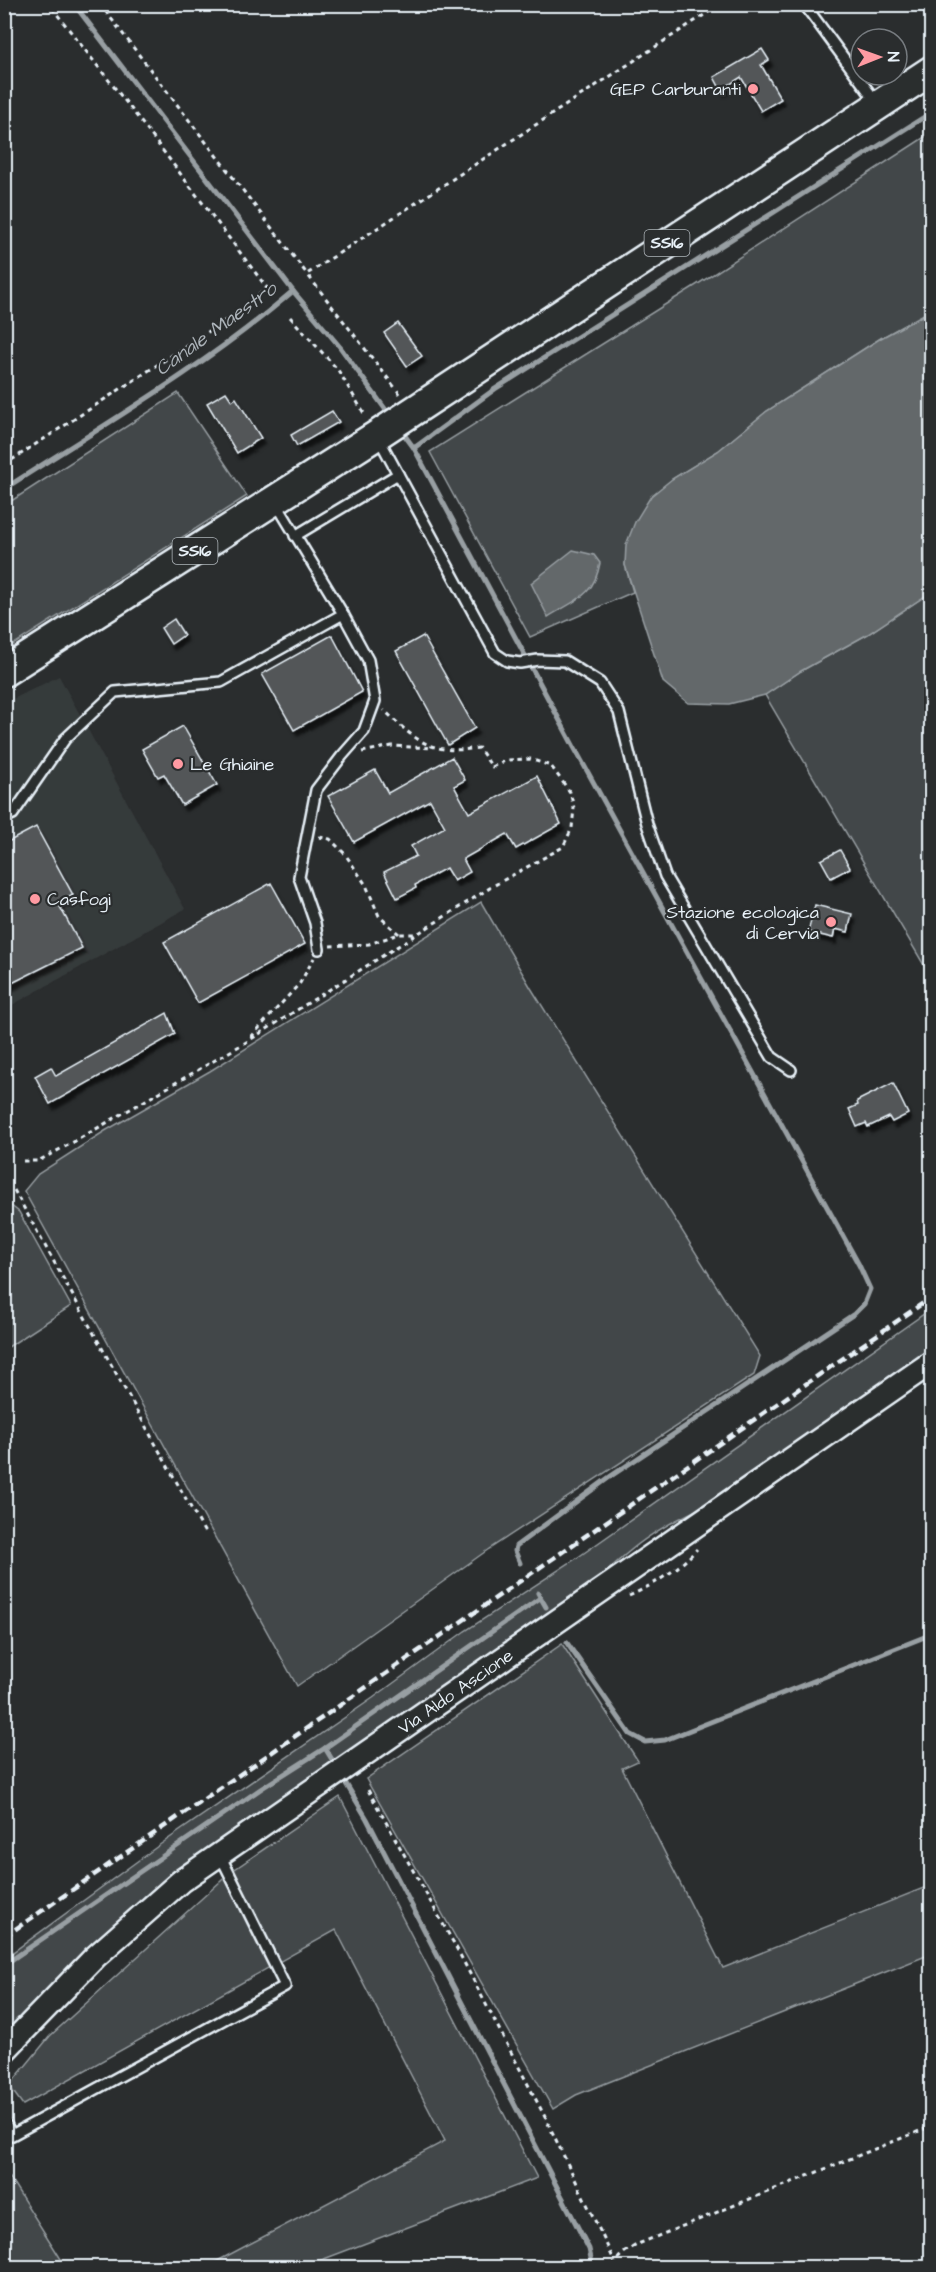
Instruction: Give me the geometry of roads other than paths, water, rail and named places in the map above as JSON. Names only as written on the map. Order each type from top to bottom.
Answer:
[{"type":"main road","name":"SS16","points":[[4,672],[395,423],[932,70]]},
{"type":"street","name":"Via Aldo Ascione","points":[[10,2057],[95,1957],[181,1881],[932,1362]]},
{"type":"lane","points":[[803,6],[878,105]]},
{"type":"lane","points":[[395,423],[398,474],[495,653],[507,661],[520,663],[538,660],[565,661],[600,683],[619,712],[647,824],[665,876],[772,1057],[791,1070]]},
{"type":"lane","points":[[295,536],[398,474]]},
{"type":"lane","points":[[274,501],[343,614],[368,660],[375,701],[364,731],[316,790],[299,877],[315,923],[319,949]]},
{"type":"lane","points":[[4,818],[13,814],[65,739],[116,692],[221,682],[343,614]]},
{"type":"lane","points":[[4,2121],[12,2134],[285,1986],[220,1855]]},
{"type":"waterway","name":"Canale Maestro","points":[[4,489],[189,370],[293,291],[74,4]]},
{"type":"waterway","points":[[414,448],[495,389],[932,112]]},
{"type":"waterway","points":[[293,291],[340,347],[391,417]]},
{"type":"waterway","points":[[400,429],[414,448],[574,747],[859,1265],[870,1289],[864,1304],[854,1314],[611,1476],[516,1546],[515,1551],[520,1563]]},
{"type":"waterway","points":[[538,1593],[546,1607]]},
{"type":"waterway","points":[[336,1766],[325,1748],[540,1598]]},
{"type":"waterway","points":[[567,1643],[630,1734],[645,1742],[665,1740],[932,1634]]},
{"type":"waterway","points":[[4,1965],[262,1788],[325,1748]]},
{"type":"waterway","points":[[342,1777],[367,1819],[589,2249],[593,2268]]},
{"type":"railway","points":[[4,1937],[932,1297]]},
{"type":"place","name":"GEP Carburanti","points":[[753,89]]},
{"type":"place","name":"Le Ghiaine","points":[[178,764]]},
{"type":"place","name":"Casfogi","points":[[35,899]]},
{"type":"place","name":"Stazione ecologica di Cervia","points":[[831,922]]}]
